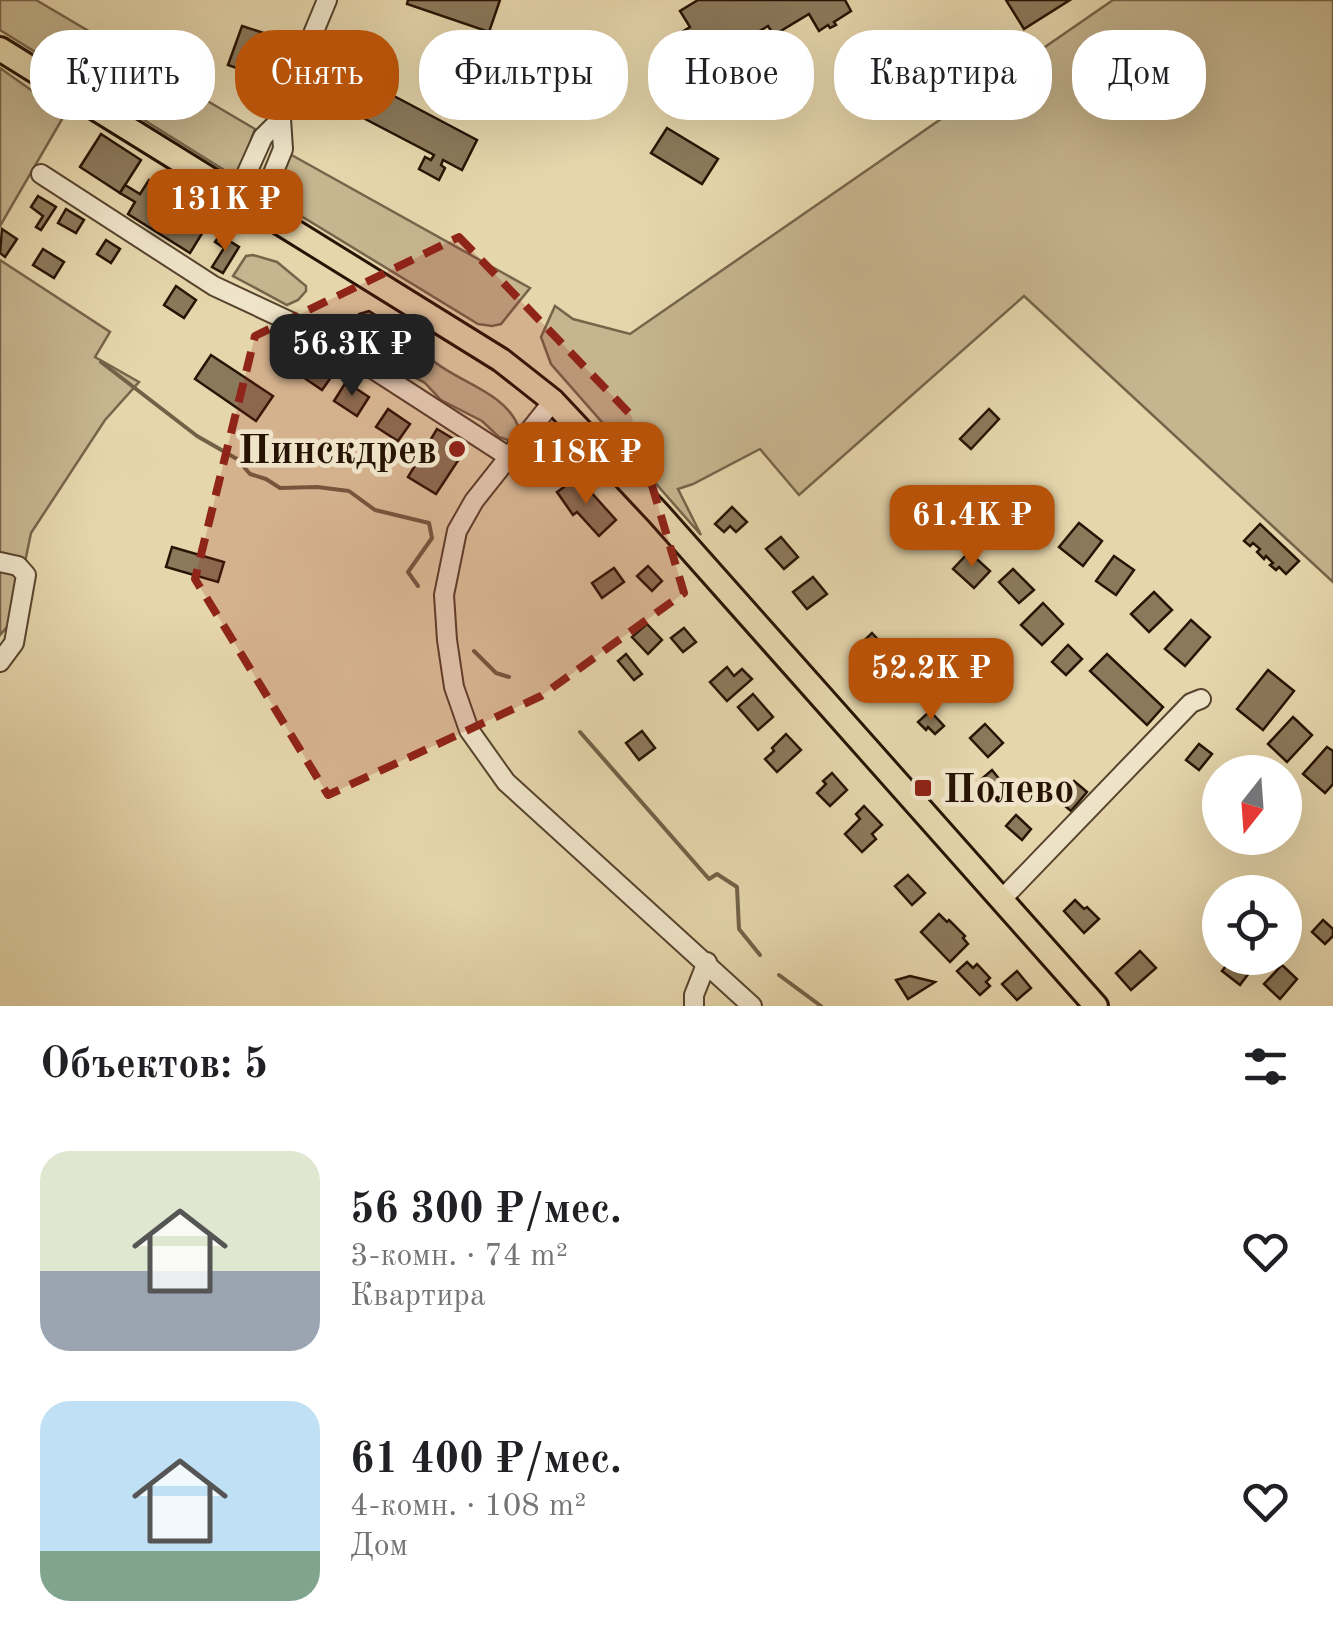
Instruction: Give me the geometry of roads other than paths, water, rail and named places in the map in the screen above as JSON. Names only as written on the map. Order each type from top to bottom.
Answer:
[{"type":"main road","points":[[0,49],[501,360],[554,402],[658,512],[1096,1006]]},
{"type":"street","points":[[315,30],[327,0]]},
{"type":"street","points":[[236,197],[263,137],[280,120]]},
{"type":"street","points":[[258,210],[283,149],[281,120]]},
{"type":"street","points":[[41,174],[214,286],[325,338],[509,457]]},
{"type":"street","points":[[554,402],[474,501],[457,531],[444,596],[454,687],[468,730],[506,782],[752,1006]]},
{"type":"street","points":[[0,562],[18,566],[26,574],[14,643],[0,662]]},
{"type":"street","points":[[1002,899],[1190,703],[1201,699]]},
{"type":"street","points":[[694,1006],[706,962]]},
{"type":"waterway","points":[[101,362],[197,436],[237,459],[250,474],[280,488],[349,491],[375,510],[429,523],[432,538],[408,572],[418,586]]},
{"type":"waterway","points":[[474,651],[496,673],[509,677]]},
{"type":"waterway","points":[[580,732],[709,879],[717,874],[737,887],[739,929],[760,955]]},
{"type":"waterway","points":[[779,975],[821,1006]]},
{"type":"place","name":"Пинскдрев","points":[[457,449]]},
{"type":"place","name":"Полево","points":[[923,788]]}]
